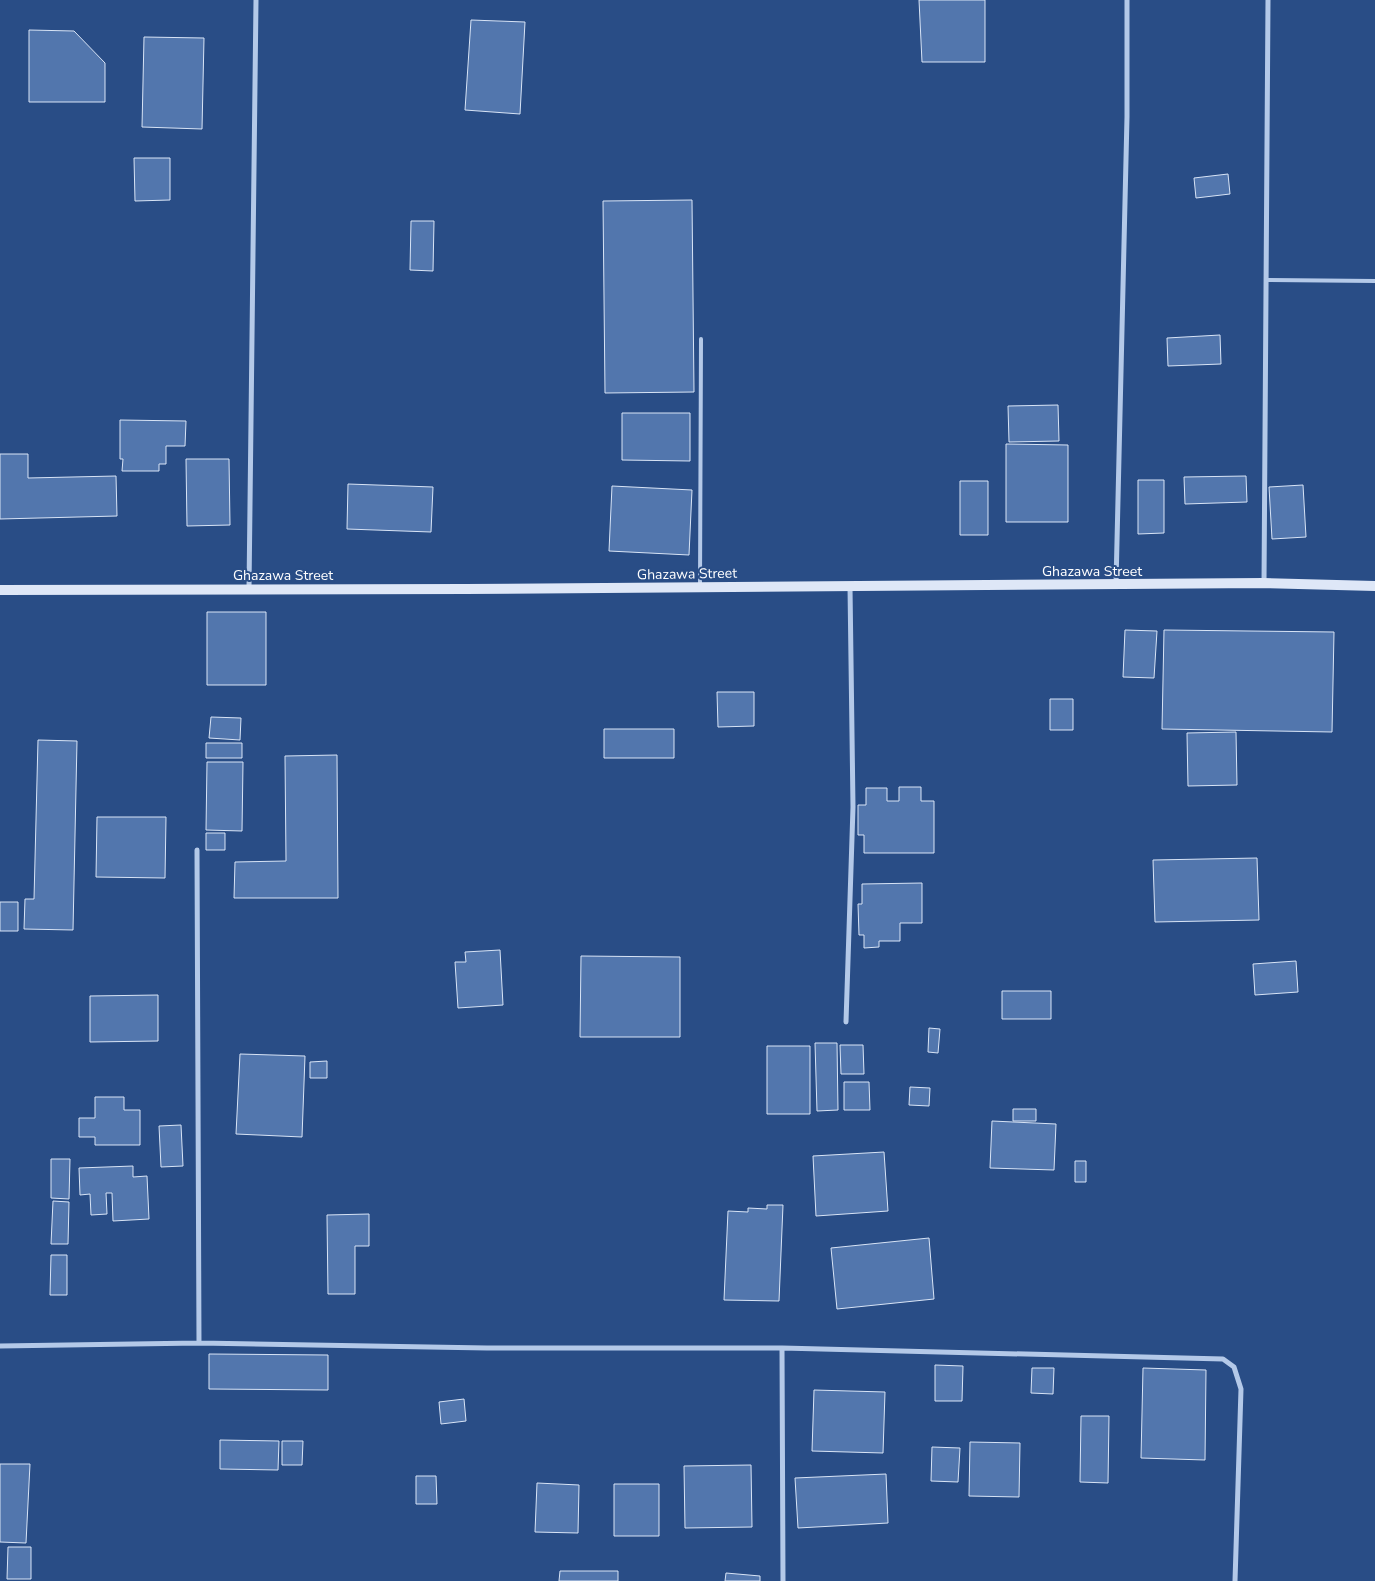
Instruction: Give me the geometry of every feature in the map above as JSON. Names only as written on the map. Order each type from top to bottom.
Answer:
[{"type":"main road","name":"Ghazawa Street","points":[[0,590],[700,588],[1264,583],[1375,586]]},
{"type":"street","points":[[249,589],[256,0]]},
{"type":"street","points":[[1116,584],[1127,117],[1127,0]]},
{"type":"street","points":[[1264,583],[1268,0]]},
{"type":"street","points":[[846,1022],[853,807],[850,587]]},
{"type":"street","points":[[197,850],[199,1343]]},
{"type":"street","points":[[0,1346],[199,1343],[486,1348],[782,1348],[1223,1359],[1234,1366],[1242,1389],[1235,1581]]},
{"type":"street","points":[[782,1348],[783,1581]]},
{"type":"lane","points":[[1266,280],[1375,281]]},
{"type":"lane","points":[[700,588],[701,339]]},
{"type":"building","points":[[919,0],[985,0],[985,62],[922,62]]},
{"type":"building","points":[[471,20],[525,22],[520,114],[465,110]]},
{"type":"building","points":[[29,30],[74,31],[105,63],[105,102],[29,102]]},
{"type":"building","points":[[144,37],[204,38],[202,129],[142,127]]},
{"type":"building","points":[[134,158],[170,158],[170,200],[135,201]]},
{"type":"building","points":[[1228,174],[1230,194],[1196,198],[1194,178]]},
{"type":"building","points":[[692,200],[694,392],[605,393],[603,201]]},
{"type":"building","points":[[411,221],[434,221],[433,271],[410,270]]},
{"type":"building","points":[[1220,335],[1221,364],[1168,366],[1167,338]]},
{"type":"building","points":[[1058,405],[1059,441],[1009,442],[1008,406]]},
{"type":"building","points":[[622,413],[690,413],[690,461],[622,460]]},
{"type":"building","points":[[120,420],[186,421],[185,446],[166,446],[166,464],[159,464],[159,471],[122,471],[123,459],[120,459]]},
{"type":"building","points":[[1006,444],[1068,445],[1068,522],[1006,522]]},
{"type":"building","points":[[0,454],[28,454],[28,478],[116,476],[117,516],[0,519]]},
{"type":"building","points":[[186,459],[229,459],[230,525],[187,526]]},
{"type":"building","points":[[1246,476],[1247,502],[1185,504],[1184,477]]},
{"type":"building","points":[[1138,480],[1164,480],[1164,533],[1138,534]]},
{"type":"building","points":[[960,481],[988,481],[988,535],[960,535]]},
{"type":"building","points":[[348,484],[433,487],[431,532],[347,529]]},
{"type":"building","points":[[1303,485],[1306,537],[1272,539],[1269,487]]},
{"type":"building","points":[[612,486],[692,490],[689,555],[609,551]]},
{"type":"building","points":[[207,612],[266,612],[266,685],[207,685]]},
{"type":"building","points":[[1125,630],[1157,631],[1154,678],[1123,677]]},
{"type":"building","points":[[1164,630],[1334,632],[1332,732],[1162,729]]},
{"type":"building","points":[[717,692],[754,692],[754,726],[718,727]]},
{"type":"building","points":[[1050,699],[1073,699],[1073,730],[1050,730]]},
{"type":"building","points":[[211,717],[241,718],[240,740],[209,738]]},
{"type":"building","points":[[604,729],[674,729],[674,758],[604,758]]},
{"type":"building","points":[[1236,732],[1237,785],[1188,786],[1187,733]]},
{"type":"building","points":[[38,740],[77,741],[73,930],[24,929],[25,899],[34,899]]},
{"type":"building","points":[[206,743],[242,743],[242,758],[206,758]]},
{"type":"building","points":[[337,755],[338,898],[234,898],[235,862],[286,861],[285,756]]},
{"type":"building","points":[[207,762],[243,762],[242,831],[206,830]]},
{"type":"building","points":[[899,787],[921,787],[921,801],[934,801],[934,853],[864,853],[864,835],[858,835],[858,805],[866,805],[866,788],[887,788],[887,801],[899,801]]},
{"type":"building","points":[[97,817],[166,817],[165,878],[96,877]]},
{"type":"building","points":[[206,833],[225,833],[225,850],[206,850]]},
{"type":"building","points":[[1257,858],[1259,920],[1155,922],[1153,860]]},
{"type":"building","points":[[922,883],[922,923],[900,923],[900,941],[879,941],[879,947],[864,948],[864,935],[859,935],[858,904],[862,904],[862,884]]},
{"type":"building","points":[[0,902],[18,902],[18,931],[0,931]]},
{"type":"building","points":[[500,950],[503,1005],[458,1008],[455,962],[466,962],[465,952]]},
{"type":"building","points":[[581,956],[680,957],[680,1037],[580,1037]]},
{"type":"building","points":[[1296,961],[1298,992],[1255,995],[1253,964]]},
{"type":"building","points":[[1002,991],[1051,991],[1051,1019],[1002,1019]]},
{"type":"building","points":[[158,995],[158,1041],[90,1042],[90,996]]},
{"type":"building","points":[[929,1028],[940,1029],[938,1053],[928,1052]]},
{"type":"building","points":[[815,1043],[837,1043],[838,1110],[817,1111]]},
{"type":"building","points":[[840,1045],[863,1045],[864,1074],[841,1074]]},
{"type":"building","points":[[767,1046],[810,1046],[810,1114],[767,1114]]},
{"type":"building","points":[[240,1054],[305,1056],[302,1137],[236,1134]]},
{"type":"building","points":[[327,1061],[327,1078],[310,1078],[310,1062]]},
{"type":"building","points":[[844,1082],[869,1082],[870,1110],[844,1110]]},
{"type":"building","points":[[910,1087],[930,1088],[929,1106],[909,1105]]},
{"type":"building","points":[[95,1097],[124,1097],[124,1110],[140,1110],[140,1145],[95,1145],[95,1137],[79,1137],[79,1118],[95,1118]]},
{"type":"building","points":[[1013,1109],[1036,1109],[1036,1121],[1013,1121]]},
{"type":"building","points":[[992,1121],[1056,1124],[1054,1170],[990,1168]]},
{"type":"building","points":[[181,1125],[183,1166],[161,1167],[159,1126]]},
{"type":"building","points":[[884,1152],[888,1211],[816,1216],[813,1156]]},
{"type":"building","points":[[51,1159],[70,1159],[69,1199],[51,1198]]},
{"type":"building","points":[[1075,1161],[1086,1161],[1086,1182],[1075,1182]]},
{"type":"building","points":[[133,1166],[133,1177],[147,1176],[149,1219],[113,1221],[112,1193],[106,1193],[107,1214],[91,1215],[90,1194],[80,1195],[79,1168]]},
{"type":"building","points":[[53,1201],[69,1202],[68,1244],[51,1244]]},
{"type":"building","points":[[767,1205],[783,1205],[779,1301],[724,1300],[728,1211],[748,1212],[748,1208],[767,1209]]},
{"type":"building","points":[[369,1214],[369,1246],[355,1246],[355,1294],[328,1294],[327,1215]]},
{"type":"building","points":[[929,1238],[934,1299],[837,1309],[831,1248]]},
{"type":"building","points":[[51,1255],[67,1255],[67,1295],[50,1295]]},
{"type":"building","points":[[209,1354],[328,1355],[328,1390],[209,1389]]},
{"type":"building","points":[[935,1365],[963,1366],[962,1401],[935,1401]]},
{"type":"building","points":[[1032,1368],[1054,1368],[1053,1394],[1031,1393]]},
{"type":"building","points":[[1143,1368],[1206,1370],[1205,1460],[1141,1458]]},
{"type":"building","points":[[814,1390],[885,1392],[883,1453],[812,1451]]},
{"type":"building","points":[[464,1399],[466,1421],[441,1424],[439,1402]]},
{"type":"building","points":[[1081,1416],[1109,1416],[1108,1483],[1080,1482]]},
{"type":"building","points":[[220,1440],[279,1441],[278,1470],[220,1469]]},
{"type":"building","points":[[282,1441],[303,1441],[302,1465],[282,1465]]},
{"type":"building","points":[[970,1442],[1020,1443],[1019,1497],[969,1496]]},
{"type":"building","points":[[932,1447],[960,1448],[958,1482],[931,1481]]},
{"type":"building","points":[[0,1464],[30,1464],[26,1543],[0,1542]]},
{"type":"building","points":[[751,1465],[752,1527],[685,1528],[684,1466]]},
{"type":"building","points":[[886,1474],[888,1523],[798,1528],[795,1478]]},
{"type":"building","points":[[416,1476],[436,1476],[437,1504],[416,1504]]},
{"type":"building","points":[[537,1483],[579,1485],[578,1533],[535,1532]]},
{"type":"building","points":[[614,1484],[659,1484],[659,1536],[614,1536]]},
{"type":"building","points":[[8,1547],[31,1547],[31,1579],[7,1579]]},
{"type":"building","points":[[560,1571],[618,1571],[618,1581],[559,1581]]},
{"type":"building","points":[[726,1573],[760,1576],[760,1581],[725,1581]]}]
